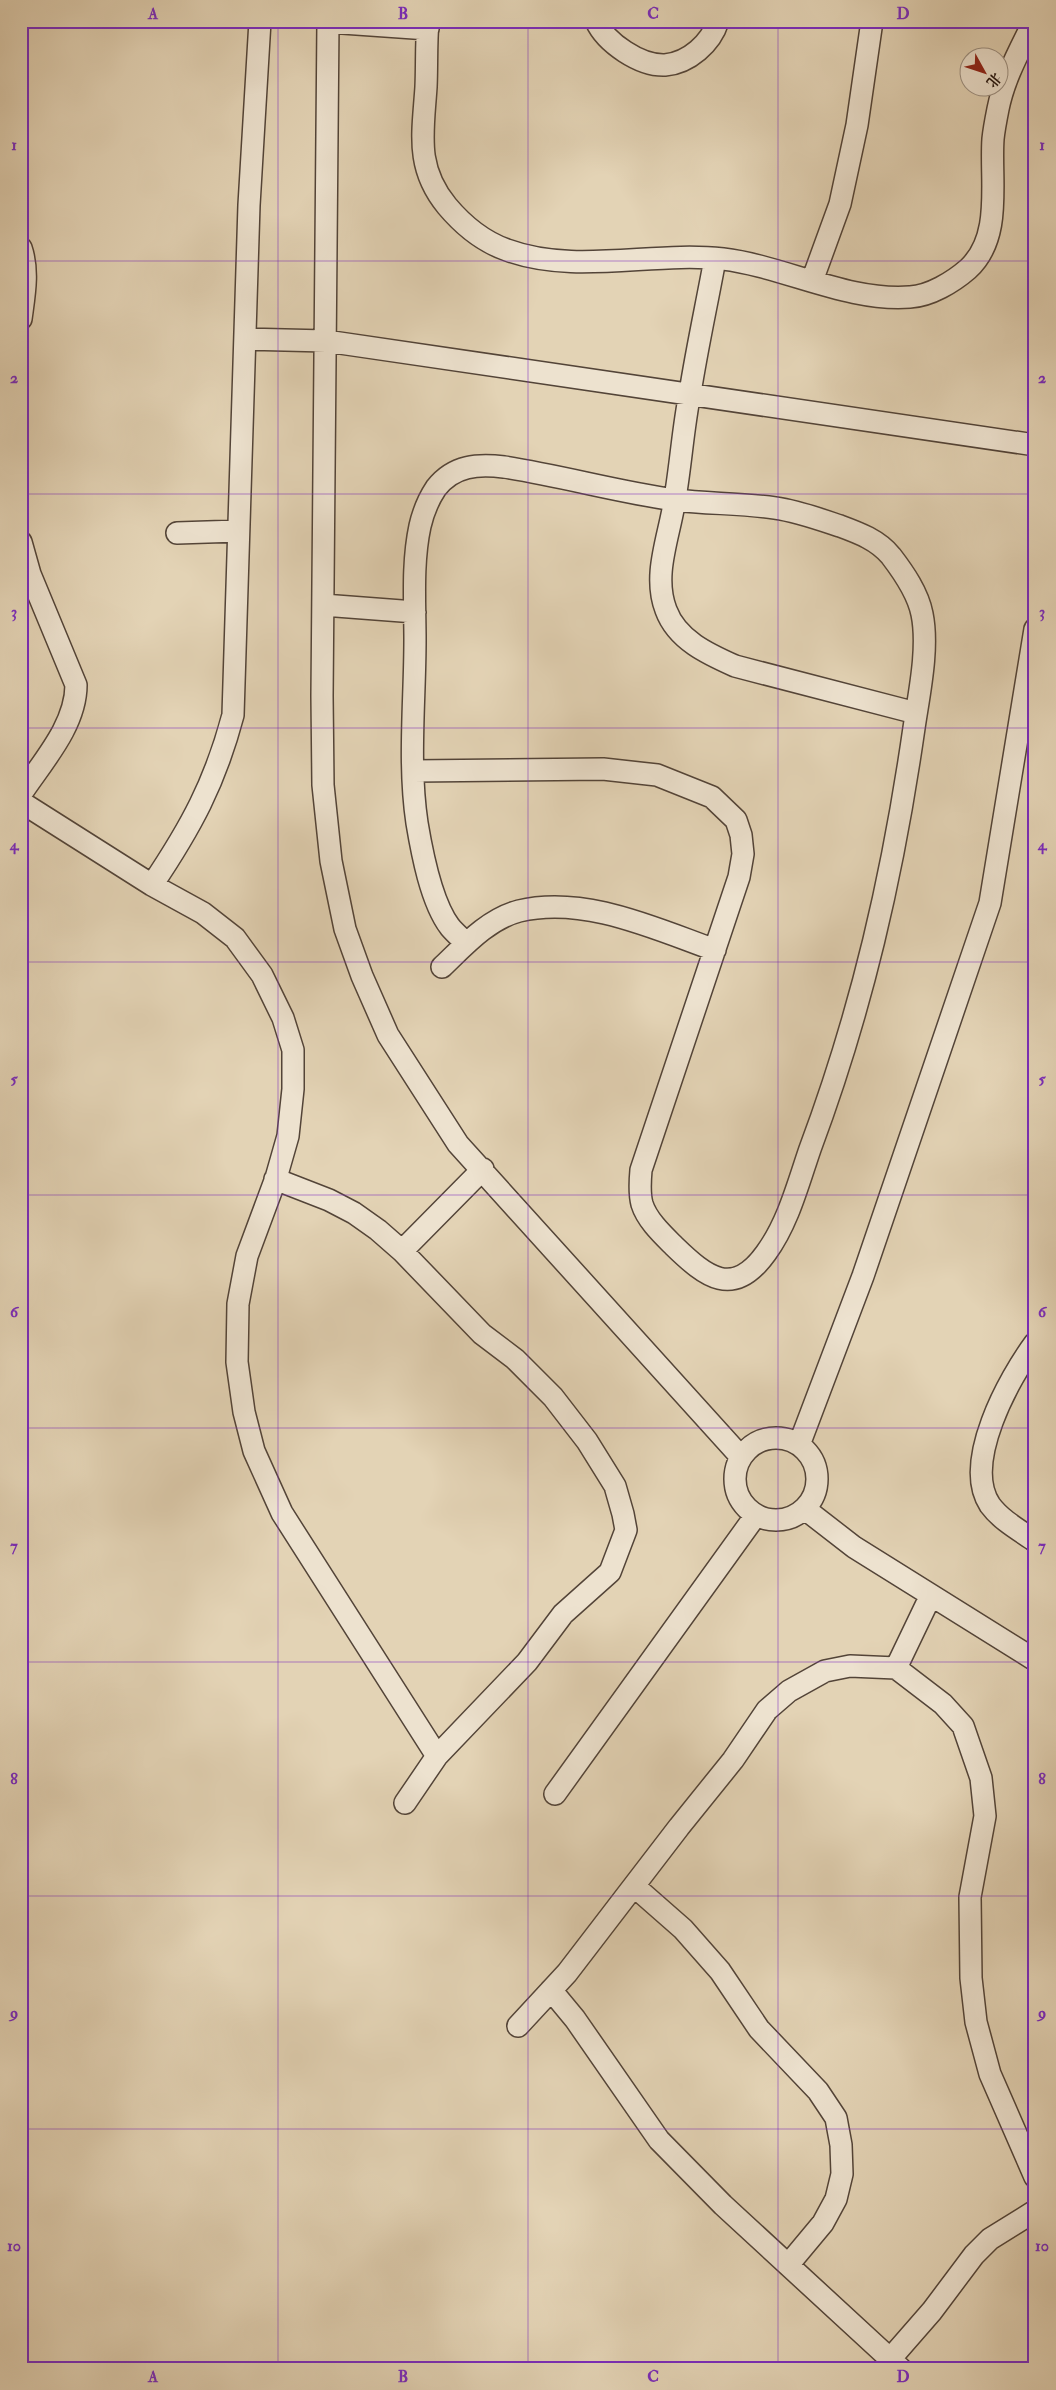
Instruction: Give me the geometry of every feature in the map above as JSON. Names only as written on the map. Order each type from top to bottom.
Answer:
[{"type":"street","points":[[152,885],[199,810],[222,757],[233,715],[249,205],[260,21]]},
{"type":"street","points":[[596,21],[611,41],[625,51],[654,64],[666,65],[682,60],[704,46],[715,31],[718,21]]},
{"type":"street","points":[[812,281],[840,204],[856,125],[872,21]]},
{"type":"street","points":[[741,1458],[483,1169],[458,1144],[412,1076],[388,1035],[362,976],[345,929],[331,861],[323,786],[328,22],[428,25],[421,140],[425,167],[433,187],[446,206],[479,236],[507,250],[545,258],[572,260],[697,257],[716,259],[845,290],[891,297],[912,297],[930,292],[955,279],[980,254],[987,239],[992,218],[993,138],[999,106],[1010,69],[1034,21]]},
{"type":"street","points":[[21,248],[24,257],[26,283],[21,319]]},
{"type":"street","points":[[716,259],[689,394],[675,500],[660,572],[661,593],[666,612],[676,628],[693,644],[735,666],[916,713]]},
{"type":"street","points":[[246,339],[326,341],[1035,445]]},
{"type":"street","points":[[414,771],[603,768],[657,775],[712,797],[736,820],[744,854],[739,877],[641,1170],[640,1184],[642,1204],[659,1231],[705,1274],[721,1279],[734,1279],[745,1276],[766,1254],[781,1229],[825,1110],[877,936],[901,820],[916,713],[924,646],[922,614],[911,585],[881,544],[846,528],[777,508],[675,500],[514,468],[480,464],[467,466],[452,474],[437,487],[427,503],[420,527],[415,580],[414,771],[417,822],[427,869],[438,902],[450,926],[466,943]]},
{"type":"street","points":[[177,533],[238,531]]},
{"type":"street","points":[[21,542],[30,574],[76,685],[76,700],[70,719],[21,794]]},
{"type":"street","points":[[323,604],[415,612]]},
{"type":"street","points":[[798,1445],[864,1276],[990,904],[1035,629]]},
{"type":"street","points":[[21,802],[152,885],[203,913],[235,938],[262,976],[283,1018],[293,1050],[293,1089],[288,1136],[275,1179],[247,1256],[238,1304],[237,1362],[244,1412],[254,1451],[282,1513],[437,1756]]},
{"type":"street","points":[[442,967],[482,930],[519,911],[549,908],[581,909],[618,916],[716,950]]},
{"type":"street","points":[[402,1250],[483,1169]]},
{"type":"street","points":[[275,1179],[306,1190],[354,1213],[402,1250],[482,1334],[515,1359],[553,1397],[587,1441],[614,1486],[626,1530],[610,1572],[563,1614],[527,1662],[437,1756],[405,1803]]},
{"type":"street","points":[[1035,1343],[1005,1393],[990,1428],[980,1477],[990,1504],[1002,1518],[1035,1541]]},
{"type":"street","points":[[777,1438],[791,1440],[798,1445],[812,1458],[817,1471],[818,1485],[813,1499],[805,1509],[794,1517],[768,1520],[756,1515],[745,1507],[738,1496],[735,1483],[736,1470],[741,1458],[750,1447],[763,1440],[777,1438]]},
{"type":"street","points":[[805,1509],[854,1547],[1035,1660]]},
{"type":"street","points":[[555,1794],[756,1515]]},
{"type":"street","points":[[896,1668],[931,1595]]},
{"type":"street","points":[[518,2026],[567,1973],[734,1760],[767,1710],[789,1691],[825,1671],[850,1666],[896,1668],[943,1704],[963,1726],[982,1778],[986,1816],[970,1897],[971,1978],[976,2022],[990,2074],[1035,2177]]},
{"type":"street","points":[[634,1886],[689,1936],[720,1971],[759,2029],[818,2091],[836,2118],[841,2145],[842,2174],[836,2199],[822,2223],[788,2265]]},
{"type":"street","points":[[552,1990],[575,2019],[615,2080],[659,2140],[702,2185],[896,2364],[932,2311],[974,2255],[990,2239],[1035,2211]]}]
